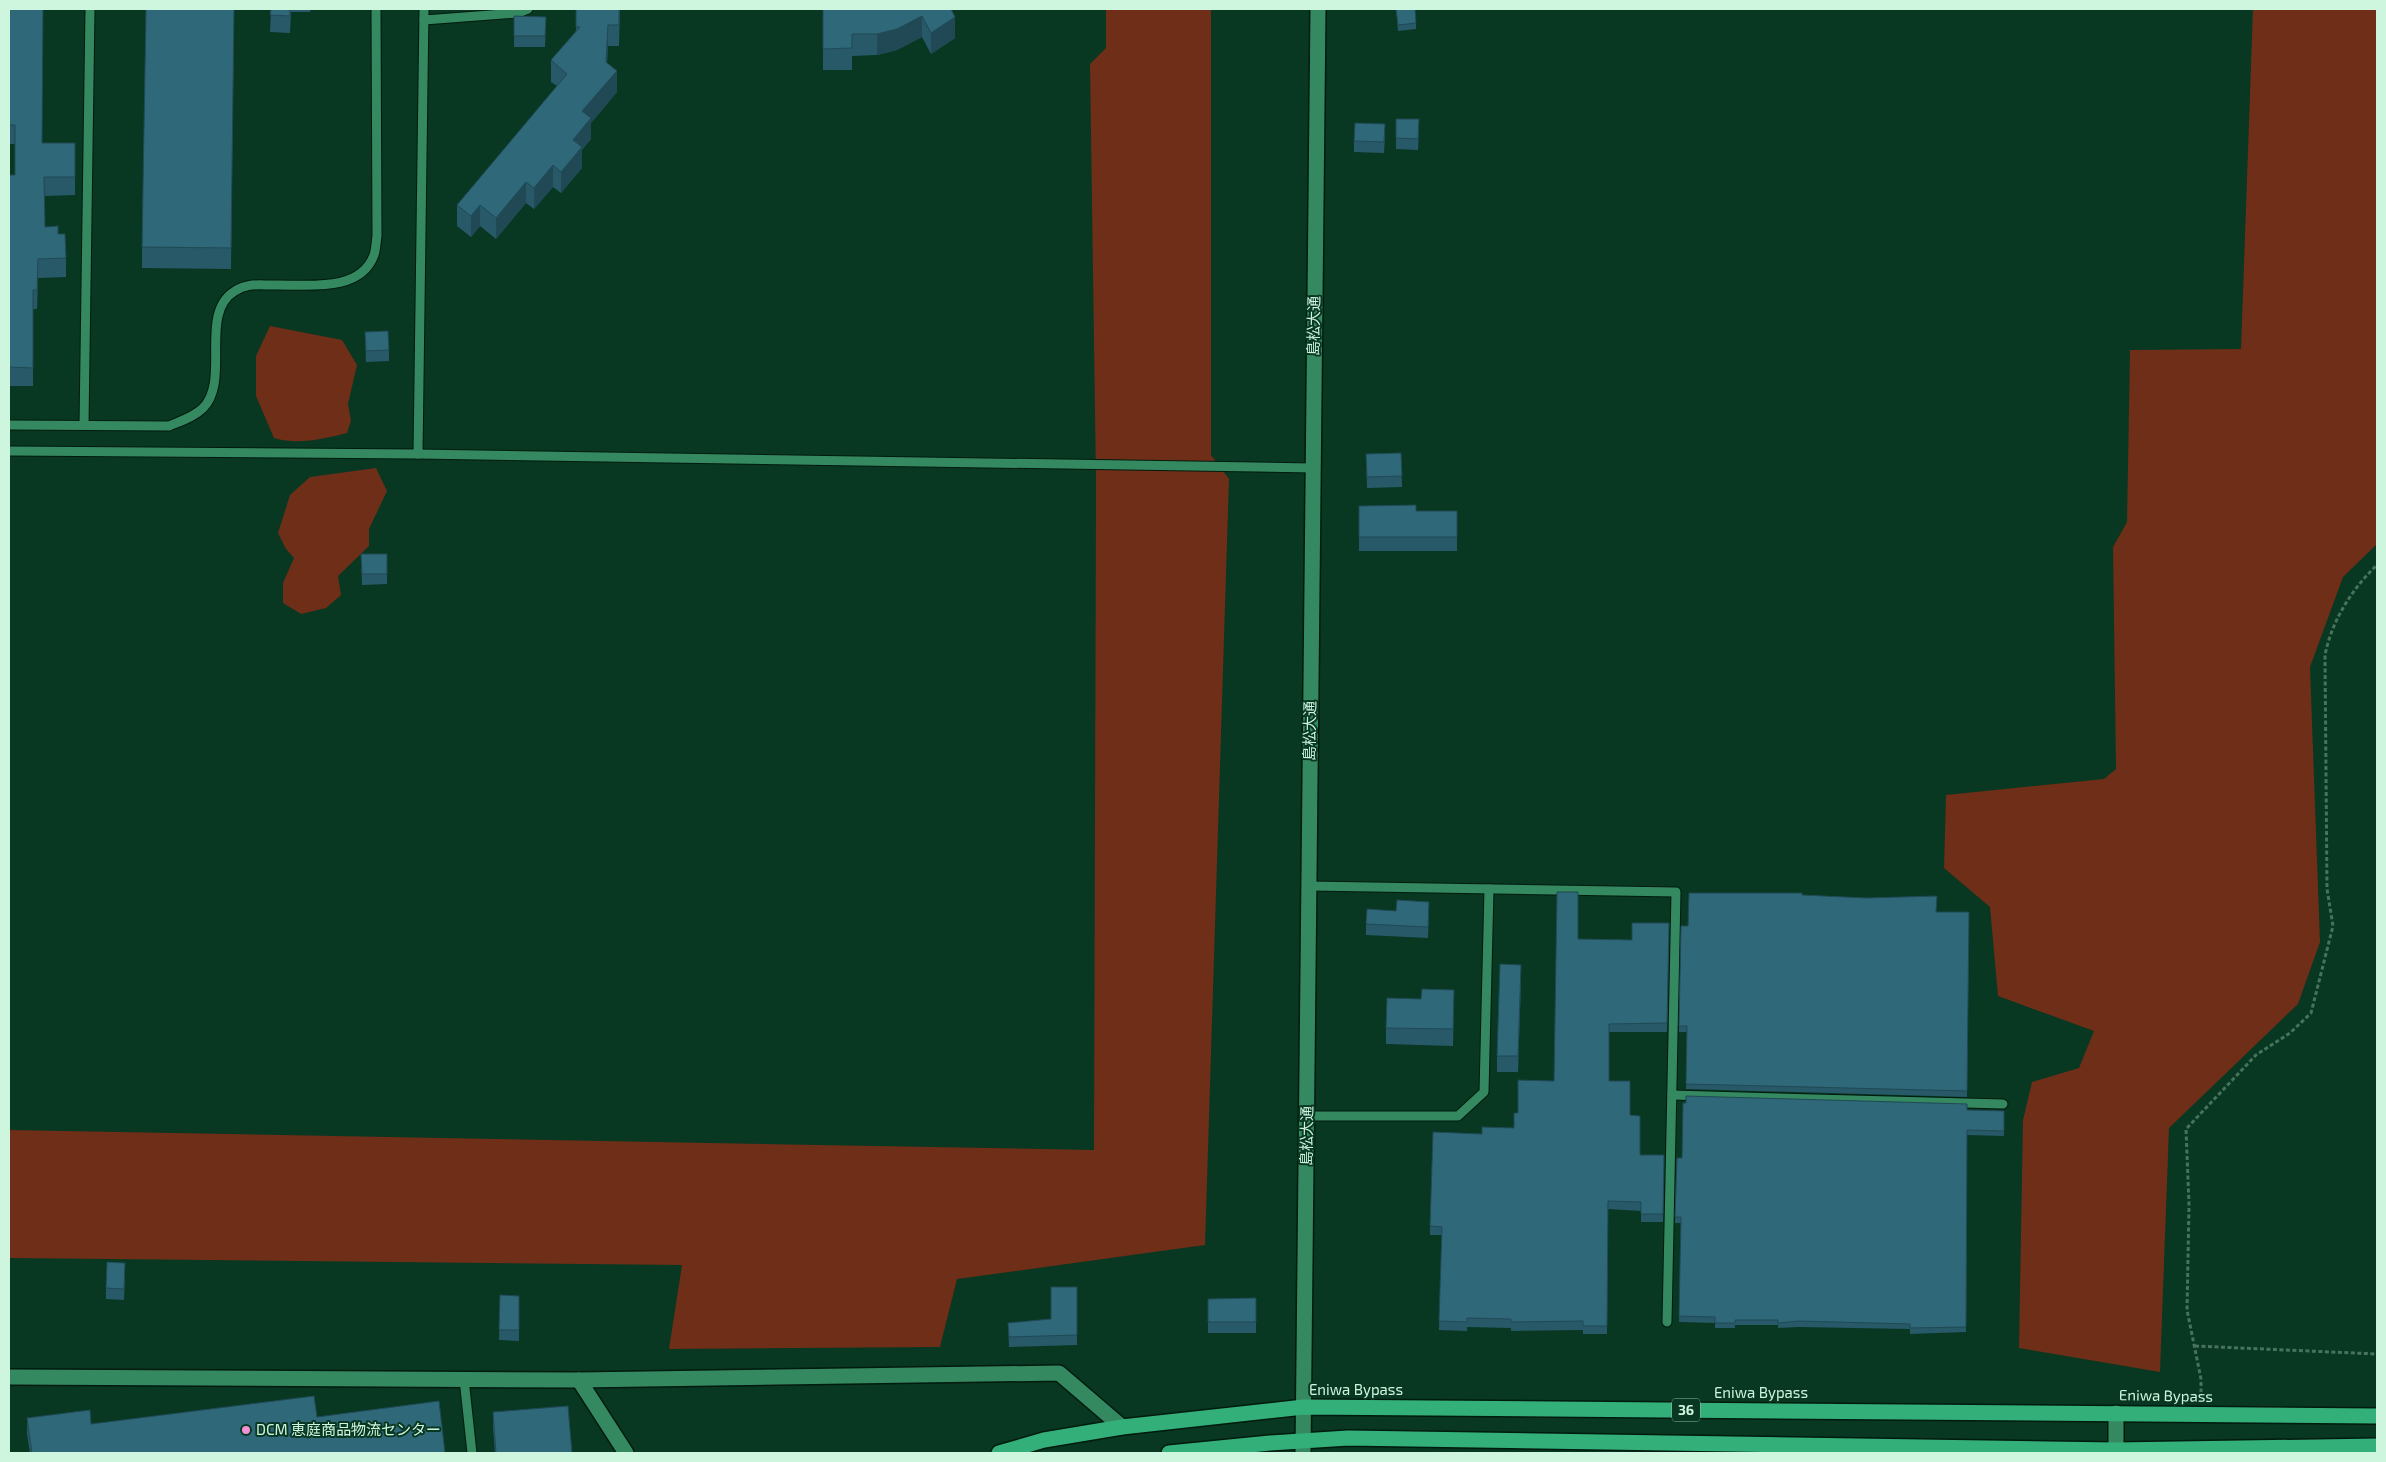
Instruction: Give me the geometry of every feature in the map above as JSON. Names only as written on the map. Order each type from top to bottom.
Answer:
[{"type":"highway","name":"Eniwa Bypass","points":[[998,1453],[1044,1440],[1122,1427],[1304,1407],[2377,1416]]},
{"type":"highway","name":"36","points":[[1169,1453],[1303,1447],[1348,1438],[2116,1451],[2377,1446]]},
{"type":"street","name":"島松大通","points":[[1303,1447],[1318,9]]},
{"type":"street","points":[[9,1378],[579,1380],[1059,1373],[1122,1427]]},
{"type":"street","points":[[579,1380],[626,1453]]},
{"type":"street","points":[[2116,1413],[2116,1451]]},
{"type":"lane","points":[[84,425],[90,9]]},
{"type":"lane","points":[[9,425],[169,426],[190,417],[204,408],[211,394],[214,383],[218,318],[224,302],[232,292],[246,285],[337,284],[352,279],[365,269],[374,255],[377,236],[376,9]]},
{"type":"lane","points":[[418,454],[424,9]]},
{"type":"lane","points":[[424,20],[518,13],[528,9]]},
{"type":"lane","points":[[9,451],[418,454],[1313,468]]},
{"type":"lane","points":[[1309,886],[1676,892],[1667,1322]]},
{"type":"lane","points":[[1307,1116],[1458,1116],[1484,1092],[1489,889]]},
{"type":"lane","points":[[1672,1095],[2003,1104]]},
{"type":"lane","points":[[464,1379],[472,1453]]},
{"type":"path","points":[[2201,1414],[2201,1379],[2187,1310],[2189,1205],[2186,1129],[2256,1055],[2290,1033],[2312,1013],[2332,926],[2327,889],[2325,655],[2328,638],[2356,586],[2377,565]]},
{"type":"path","points":[[2195,1346],[2377,1354]]},
{"type":"shaded area","points":[[1106,9],[1211,9],[1211,455],[1229,479],[1205,1245],[957,1279],[940,1347],[669,1349],[682,1265],[9,1258],[9,1130],[1094,1150],[1096,482],[1090,64],[1106,48]]},
{"type":"shaded area","points":[[2253,9],[2377,9],[2377,544],[2343,577],[2310,667],[2320,942],[2298,1004],[2169,1128],[2160,1372],[2019,1348],[2023,1120],[2032,1082],[2079,1068],[2094,1031],[1998,996],[1990,907],[1944,868],[1946,795],[2104,779],[2116,769],[2113,547],[2127,522],[2130,350],[2241,349]]},
{"type":"shaded area","points":[[270,326],[342,340],[357,365],[348,404],[351,421],[347,433],[301,441],[274,438],[256,396],[256,356]]},
{"type":"shaded area","points":[[376,468],[387,491],[369,529],[369,546],[338,576],[341,595],[326,608],[301,614],[283,603],[283,583],[294,558],[286,549],[278,533],[290,495],[310,477]]},
{"type":"building","points":[[9,9],[43,9],[42,143],[75,143],[75,177],[44,177],[45,227],[58,226],[58,234],[65,234],[66,258],[38,259],[37,290],[33,290],[33,368],[9,367],[9,175],[15,175],[15,125],[9,125]]},
{"type":"building","points":[[146,9],[234,9],[231,248],[142,247]]},
{"type":"building","points":[[271,9],[290,9],[290,16],[270,15]]},
{"type":"building","points":[[576,9],[619,9],[619,25],[608,25],[606,62],[617,71],[582,111],[591,118],[573,140],[582,147],[561,172],[553,165],[534,188],[526,182],[496,218],[480,205],[471,216],[457,205],[567,74],[551,60],[580,27],[576,27]]},
{"type":"building","points":[[823,9],[951,9],[955,17],[931,33],[922,16],[897,29],[877,34],[852,34],[852,48],[823,49]]},
{"type":"building","points":[[1396,9],[1415,9],[1416,23],[1398,25]]},
{"type":"building","points":[[514,16],[546,17],[545,36],[514,36]]},
{"type":"building","points":[[1396,119],[1419,119],[1418,139],[1396,138]]},
{"type":"building","points":[[1355,123],[1385,124],[1384,142],[1354,141]]},
{"type":"building","points":[[388,331],[389,350],[366,351],[365,332]]},
{"type":"building","points":[[1401,453],[1402,476],[1367,477],[1366,454]]},
{"type":"building","points":[[1416,505],[1416,511],[1457,511],[1457,537],[1359,537],[1359,506]]},
{"type":"building","points":[[361,554],[387,554],[387,574],[362,574]]},
{"type":"building","points":[[1557,892],[1578,892],[1578,939],[1632,940],[1632,923],[1669,923],[1667,1023],[1609,1024],[1609,1081],[1630,1081],[1630,1115],[1640,1116],[1640,1155],[1664,1155],[1663,1214],[1641,1214],[1641,1202],[1608,1201],[1607,1326],[1583,1326],[1583,1321],[1511,1322],[1511,1319],[1467,1318],[1467,1322],[1439,1321],[1442,1227],[1430,1226],[1433,1132],[1482,1134],[1482,1127],[1514,1128],[1514,1113],[1518,1113],[1518,1080],[1554,1081]]},
{"type":"building","points":[[1689,893],[1802,893],[1802,895],[1867,898],[1937,896],[1936,912],[1969,912],[1967,1091],[1686,1084],[1687,1026],[1679,1026],[1681,926],[1688,926]]},
{"type":"building","points":[[1397,900],[1429,902],[1428,927],[1366,924],[1367,909],[1396,911]]},
{"type":"building","points":[[1500,964],[1521,965],[1518,1056],[1497,1056]]},
{"type":"building","points":[[1422,989],[1454,990],[1453,1029],[1386,1028],[1387,998],[1421,999]]},
{"type":"building","points":[[1686,1096],[1967,1104],[1967,1110],[2004,1111],[2004,1131],[1967,1130],[1966,1327],[1910,1328],[1910,1324],[1799,1321],[1778,1323],[1778,1320],[1735,1320],[1735,1323],[1715,1323],[1715,1317],[1679,1316],[1681,1217],[1675,1217],[1677,1158],[1682,1158],[1683,1103],[1686,1103]]},
{"type":"building","points":[[107,1262],[125,1263],[124,1289],[106,1288]]},
{"type":"building","points":[[1051,1287],[1077,1287],[1077,1335],[1009,1337],[1008,1323],[1051,1319]]},
{"type":"building","points":[[500,1295],[519,1296],[519,1330],[499,1330]]},
{"type":"building","points":[[1256,1298],[1256,1322],[1208,1322],[1208,1299]]},
{"type":"building","name":"DCM 恵庭商品物流センター","points":[[314,1396],[317,1417],[439,1401],[445,1453],[32,1453],[27,1418],[90,1410],[91,1424]]},
{"type":"building","points":[[568,1406],[572,1453],[496,1453],[493,1412]]},
{"type":"place","name":"DCM 恵庭商品物流センター","points":[[246,1430]]}]
